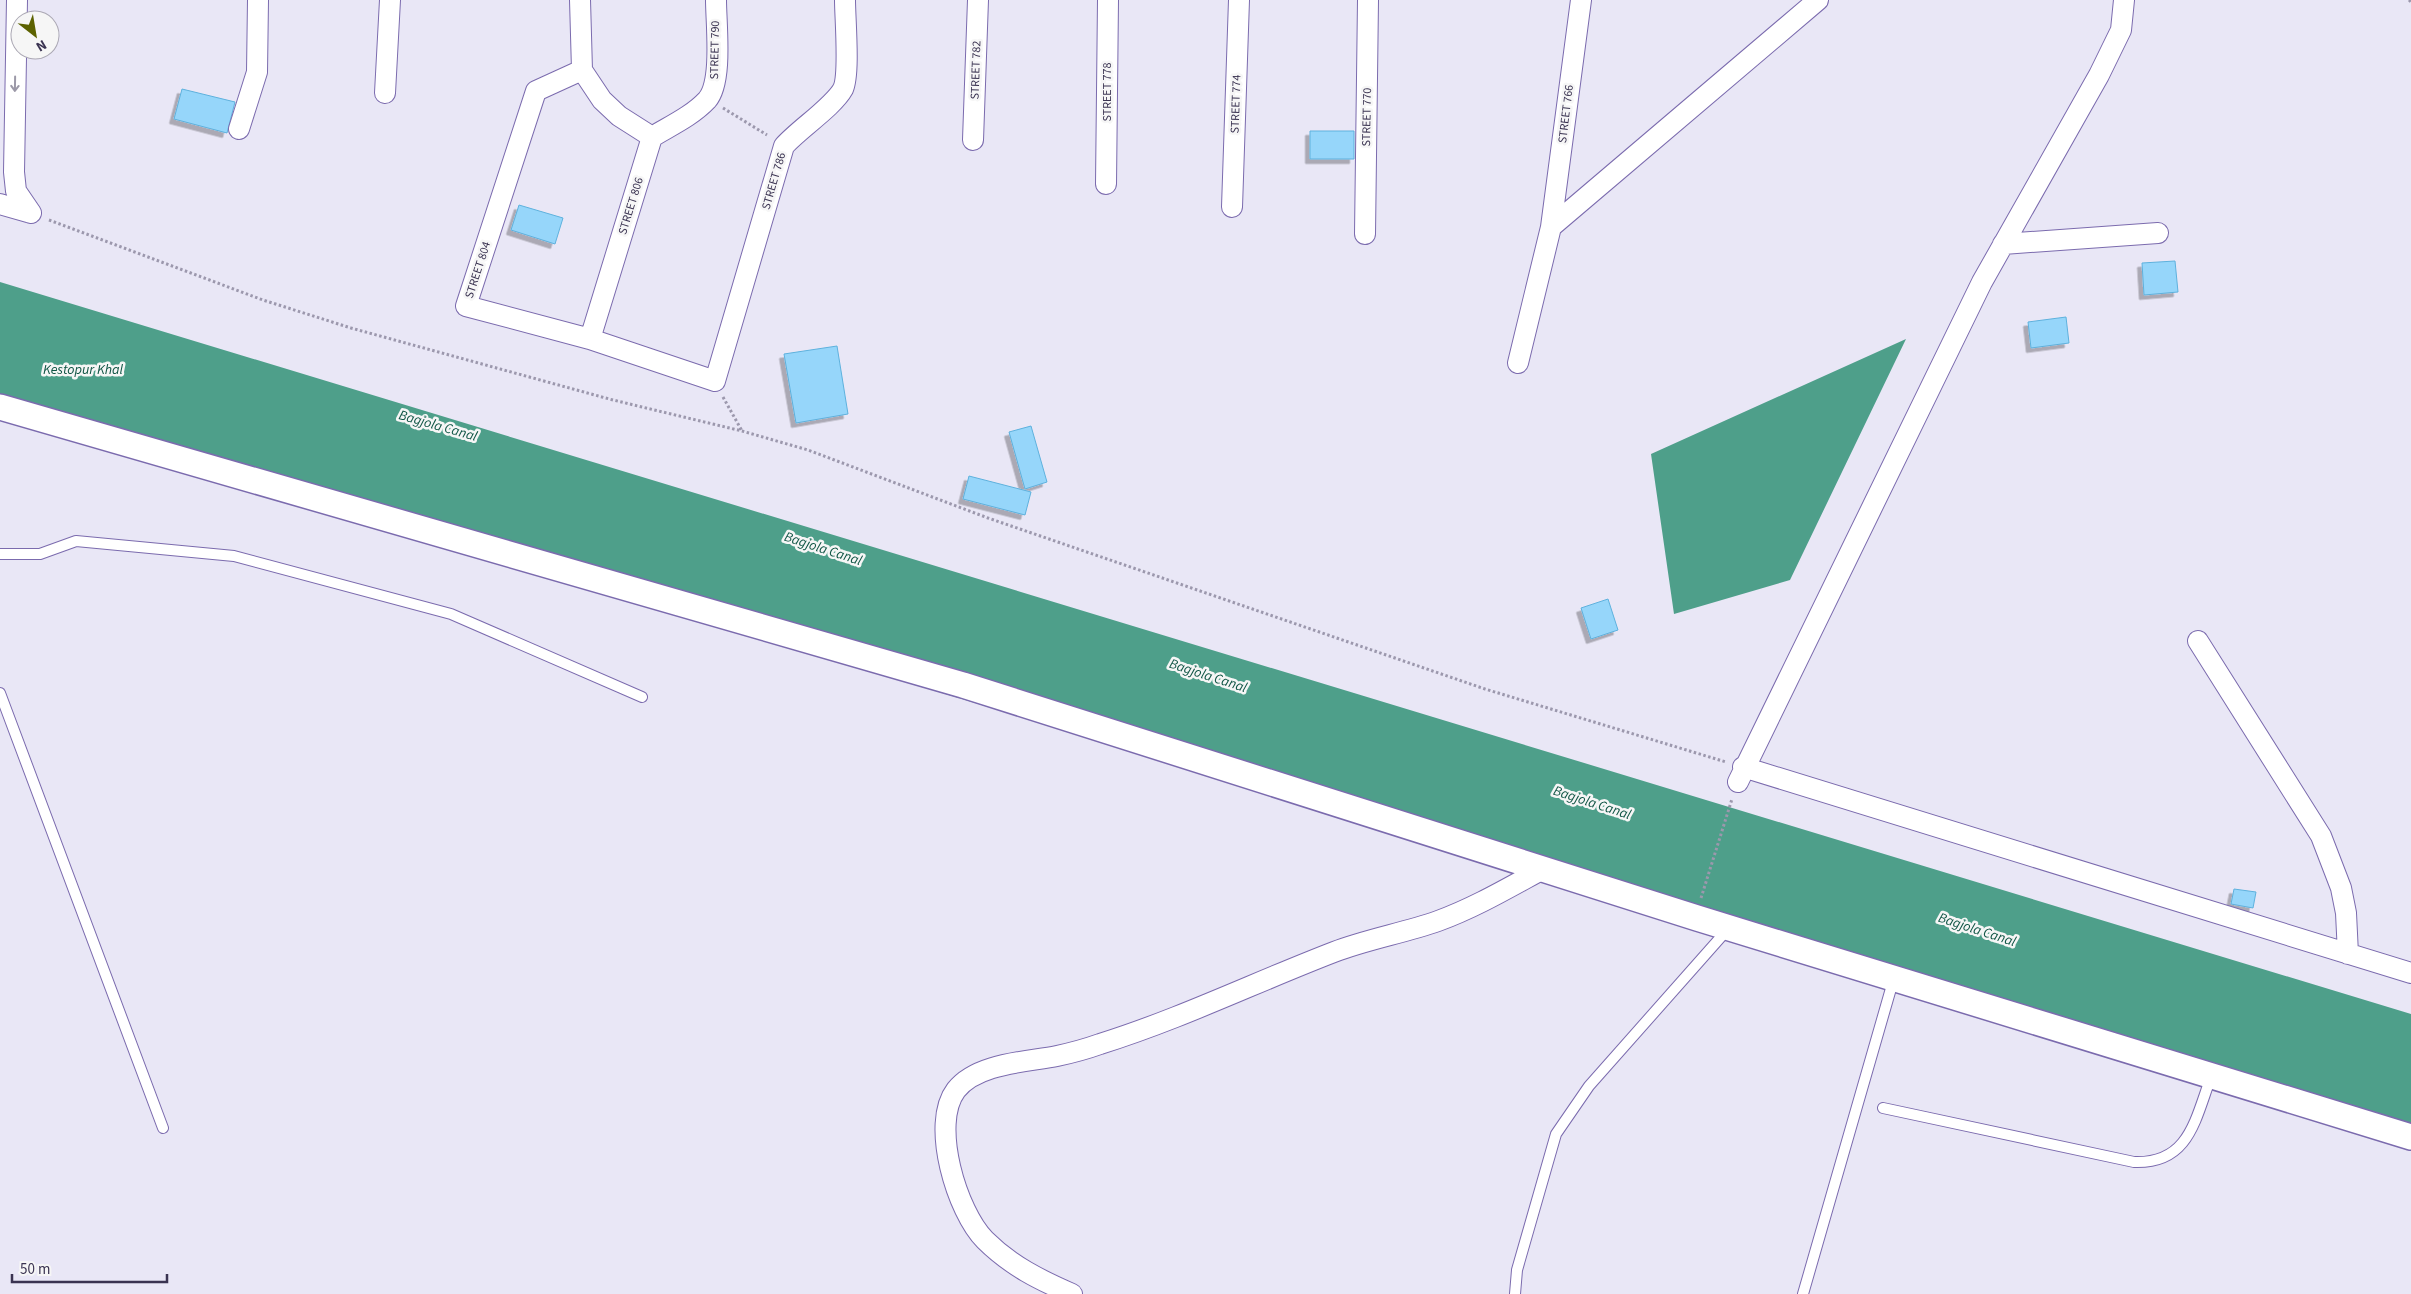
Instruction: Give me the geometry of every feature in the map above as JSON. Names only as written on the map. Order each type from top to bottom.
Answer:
[{"type":"street","points":[[17,0],[14,172],[16,191],[31,213]]},
{"type":"street","points":[[239,129],[257,72],[258,0]]},
{"type":"street","points":[[384,93],[390,0]]},
{"type":"street","points":[[580,0],[582,70],[602,100],[620,116],[652,137],[692,112],[708,99]]},
{"type":"street","name":"STREET 790","points":[[708,99],[715,84],[716,0]]},
{"type":"street","name":"STREET 786","points":[[715,381],[784,146],[797,132],[833,102],[843,88],[845,72],[845,0]]},
{"type":"street","name":"STREET 782","points":[[974,140],[978,0]]},
{"type":"street","name":"STREET 778","points":[[1106,184],[1108,0]]},
{"type":"street","name":"STREET 774","points":[[1232,207],[1239,0]]},
{"type":"street","name":"STREET 770","points":[[1365,234],[1368,0]]},
{"type":"street","name":"STREET 766","points":[[1518,363],[1551,227],[1581,0]]},
{"type":"street","points":[[1551,227],[1818,0]]},
{"type":"street","points":[[2124,0],[2121,30],[2100,75],[1982,282],[1740,775],[2411,974]]},
{"type":"street","name":"STREET 804","points":[[582,70],[536,90],[466,306],[590,339],[715,381]]},
{"type":"street","name":"STREET 806","points":[[590,339],[652,137]]},
{"type":"street","points":[[0,204],[31,213]]},
{"type":"street","points":[[2003,244],[2158,233]]},
{"type":"street","points":[[0,407],[963,685],[1543,870],[1698,910],[1730,928],[2411,1137]]},
{"type":"street","points":[[2198,640],[2321,836],[2341,888],[2346,913],[2348,954]]},
{"type":"street","points":[[1072,1294],[1036,1279],[1010,1262],[983,1238],[966,1210],[954,1181],[945,1145],[946,1112],[957,1089],[977,1074],[1002,1065],[1058,1056],[1143,1030],[1338,951],[1440,920],[1474,906],[1543,870]]},
{"type":"lane","points":[[0,554],[40,554],[76,541],[234,556],[451,614],[642,697]]},
{"type":"lane","points":[[0,693],[163,1128]]},
{"type":"lane","points":[[1515,1294],[1517,1270],[1556,1134],[1589,1086],[1730,928]]},
{"type":"lane","points":[[1803,1294],[1894,977]]},
{"type":"lane","points":[[1883,1108],[2134,1162],[2152,1162],[2167,1157],[2180,1146],[2190,1130],[2211,1076]]},
{"type":"path","points":[[708,99],[784,146]]},
{"type":"path","points":[[31,213],[263,300],[351,328],[613,400],[742,431],[808,450],[988,518],[1740,775],[1698,910]]},
{"type":"path","points":[[715,381],[742,431]]},
{"type":"water","name":"Kestopur Khal","points":[[0,282],[2411,1014],[2411,1139],[0,407]]},
{"type":"water","points":[[1906,339],[1790,580],[1674,614],[1651,454]]},
{"type":"building","points":[[182,89],[235,102],[227,133],[174,119]]},
{"type":"building","points":[[1310,131],[1354,131],[1354,159],[1310,159]]},
{"type":"building","points":[[519,205],[563,218],[555,244],[511,230]]},
{"type":"building","points":[[2175,261],[2178,292],[2144,295],[2142,263]]},
{"type":"building","points":[[2066,317],[2069,343],[2031,348],[2028,322]]},
{"type":"building","points":[[837,346],[848,414],[796,423],[784,354]]},
{"type":"building","points":[[1031,426],[1047,482],[1025,489],[1009,432]]},
{"type":"building","points":[[969,476],[1031,492],[1025,515],[963,499]]},
{"type":"building","points":[[1608,599],[1618,630],[1591,639],[1581,608]]},
{"type":"building","points":[[2234,889],[2256,892],[2253,908],[2231,904]]},
{"type":"water label","name":"Bagjola Canal","points":[[438,426]]},
{"type":"water label","name":"Bagjola Canal","points":[[823,549]]},
{"type":"water label","name":"Bagjola Canal","points":[[1208,676]]},
{"type":"water label","name":"Bagjola Canal","points":[[1592,803]]},
{"type":"water label","name":"Bagjola Canal","points":[[1977,930]]}]
